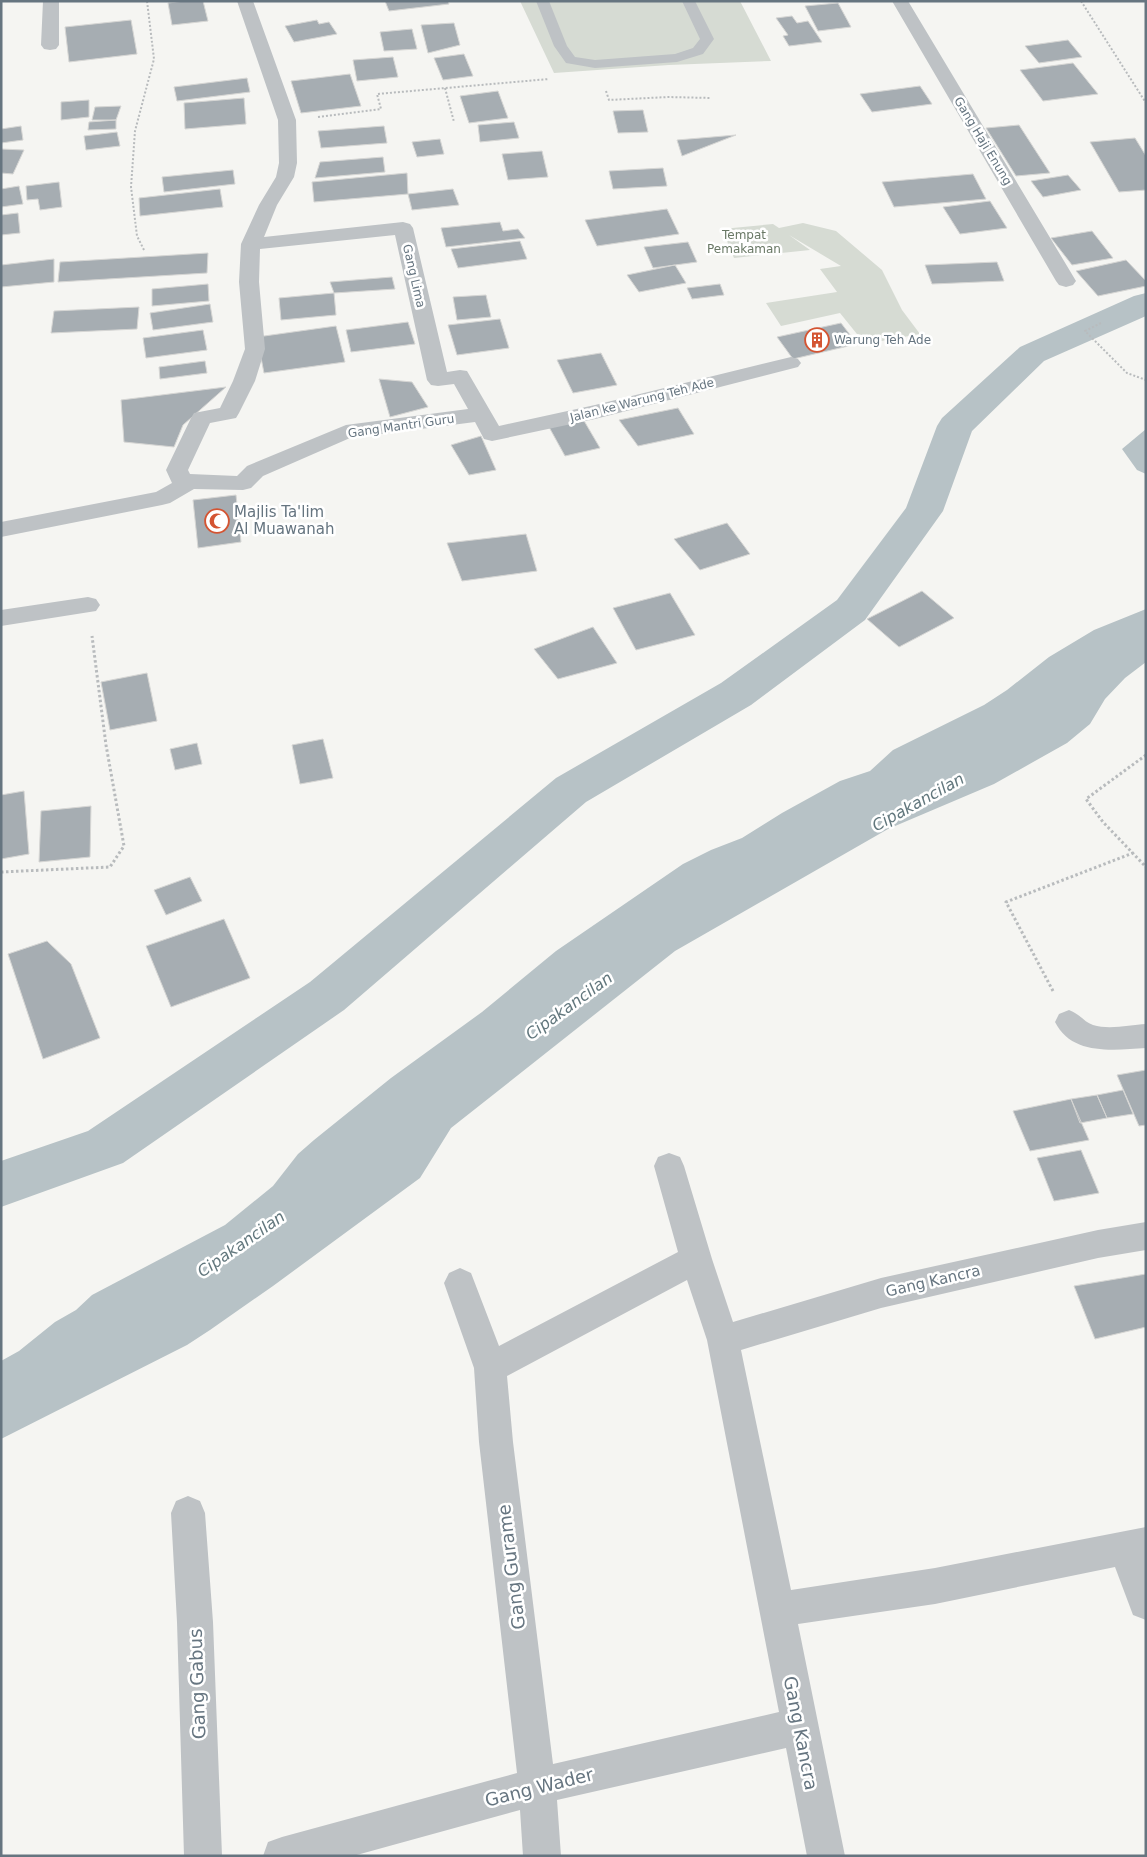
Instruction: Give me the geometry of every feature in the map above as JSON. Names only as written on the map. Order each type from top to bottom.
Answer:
[{"type":"street","points":[[50,46],[51,1]]},
{"type":"street","points":[[190,482],[181,479],[178,470],[202,418],[228,413],[244,381],[255,349],[249,282],[251,244],[268,205],[285,177],[288,164],[287,120],[246,1]]},
{"type":"street","name":"Gang Haji Enung","points":[[900,1],[1066,281]]},
{"type":"street","name":"Gang Lima","points":[[251,244],[403,228],[438,380],[460,376],[482,414]]},
{"type":"street","name":"Jalan ke Warung Teh Ade","points":[[482,414],[492,434],[595,412],[791,363]]},
{"type":"street","name":"Gang Mantri Guru","points":[[190,482],[243,483],[255,470],[346,432],[482,414]]},
{"type":"street","points":[[1,530],[162,498],[190,482]]},
{"type":"street","points":[[1,618],[88,605]]},
{"type":"street","points":[[1069,1022],[1075,1030],[1093,1037],[1146,1036]]},
{"type":"street","name":"Gang Kancra","points":[[669,1166],[696,1259],[723,1340],[826,1856]]},
{"type":"street","name":"Gang Kancra","points":[[723,1340],[880,1293],[1098,1244],[1146,1236]]},
{"type":"street","points":[[490,1368],[696,1259]]},
{"type":"street","name":"Gang Gurame","points":[[460,1283],[490,1368],[496,1442],[537,1786],[542,1856]]},
{"type":"street","name":"Gang Gabus","points":[[188,1513],[195,1622],[203,1856]]},
{"type":"street","points":[[776,1610],[935,1586],[1136,1546],[1146,1602]]},
{"type":"street","name":"Gang Wader","points":[[282,1856],[537,1786],[799,1726]]},
{"type":"lane","points":[[542,1],[561,46],[571,60],[595,64],[677,58],[698,51],[707,39],[688,1]]},
{"type":"path","points":[[144,250],[137,236],[131,187],[135,131],[154,58],[147,1]]},
{"type":"path","points":[[1081,1],[1146,103]]},
{"type":"path","points":[[287,120],[381,108],[377,94],[551,79]]},
{"type":"path","points":[[603,83],[609,100],[668,97],[711,98]]},
{"type":"path","points":[[445,88],[454,122]]},
{"type":"path","points":[[1100,323],[1085,330],[1127,374],[1146,380]]},
{"type":"path","points":[[1,872],[110,867],[124,846],[106,745],[88,605]]},
{"type":"path","points":[[1146,755],[1086,799],[1104,822],[1146,867]]},
{"type":"path","points":[[1069,1022],[1006,902],[1133,853]]},
{"type":"green space","points":[[520,1],[740,1],[771,61],[669,65],[554,73]]},
{"type":"green space","name":"Tempat Pemakaman","points":[[803,223],[836,231],[882,270],[902,310],[920,334],[865,344],[840,313],[781,326],[766,303],[837,292],[820,269],[841,266],[789,235],[810,250],[734,258],[722,229],[773,224],[779,228]]},
{"type":"water","points":[[1146,429],[1146,474],[1137,470],[1122,449]]},
{"type":"water","name":"Cipakancilan","points":[[1146,609],[1146,662],[1125,678],[1105,699],[1090,724],[1067,743],[994,784],[888,829],[675,951],[451,1128],[420,1178],[273,1286],[187,1345],[1,1439],[1,1361],[19,1351],[55,1322],[76,1310],[92,1295],[225,1225],[273,1186],[298,1154],[314,1140],[391,1078],[482,1012],[556,951],[683,864],[711,850],[742,838],[840,781],[870,771],[893,750],[984,705],[1007,690],[1049,657],[1094,630]]},
{"type":"building","points":[[203,1],[208,21],[172,25],[168,3]]},
{"type":"building","points":[[385,1],[448,1],[449,4],[389,11]]},
{"type":"building","points":[[838,3],[851,27],[818,31],[805,6]]},
{"type":"building","points":[[792,16],[797,23],[808,21],[822,42],[789,46],[783,36],[788,35],[776,18]]},
{"type":"building","points":[[131,20],[137,54],[69,62],[65,27]]},
{"type":"building","points":[[317,20],[319,24],[329,22],[337,34],[294,42],[285,26]]},
{"type":"building","points":[[454,23],[460,45],[428,53],[421,25]]},
{"type":"building","points":[[412,29],[417,49],[384,51],[380,32]]},
{"type":"building","points":[[1068,40],[1082,57],[1039,63],[1025,46]]},
{"type":"building","points":[[464,54],[473,76],[443,80],[434,58]]},
{"type":"building","points":[[393,57],[398,77],[357,81],[353,60]]},
{"type":"building","points":[[1073,63],[1098,94],[1043,101],[1020,70]]},
{"type":"building","points":[[350,74],[361,106],[301,113],[291,81]]},
{"type":"building","points":[[247,78],[250,92],[177,101],[174,87]]},
{"type":"building","points":[[920,86],[932,104],[872,112],[860,94]]},
{"type":"building","points":[[498,91],[508,118],[469,123],[460,96]]},
{"type":"building","points":[[244,98],[246,124],[185,129],[184,103]]},
{"type":"building","points":[[89,100],[89,117],[61,120],[61,102]]},
{"type":"building","points":[[121,106],[116,120],[92,120],[95,107]]},
{"type":"building","points":[[643,110],[648,132],[618,133],[613,111]]},
{"type":"building","points":[[116,120],[116,129],[88,130],[89,122]]},
{"type":"building","points":[[514,122],[519,138],[480,142],[478,125]]},
{"type":"building","points":[[1019,125],[1050,173],[1016,176],[986,128]]},
{"type":"building","points":[[21,126],[23,140],[1,143],[1,129]]},
{"type":"building","points":[[384,126],[387,143],[321,148],[318,131]]},
{"type":"building","points":[[117,132],[120,146],[86,150],[84,136]]},
{"type":"building","points":[[736,135],[682,156],[677,140]]},
{"type":"building","points":[[1135,138],[1146,156],[1146,190],[1119,192],[1090,142]]},
{"type":"building","points":[[440,139],[444,154],[417,157],[412,142]]},
{"type":"building","points":[[1,149],[24,150],[13,174],[1,173]]},
{"type":"building","points":[[542,151],[548,177],[508,180],[502,154]]},
{"type":"building","points":[[383,157],[385,172],[315,178],[320,162]]},
{"type":"building","points":[[663,168],[667,186],[613,189],[609,171]]},
{"type":"building","points":[[233,170],[235,184],[164,192],[162,177]]},
{"type":"building","points":[[407,173],[408,194],[314,202],[312,182]]},
{"type":"building","points":[[973,174],[986,199],[894,207],[882,182]]},
{"type":"building","points":[[1068,175],[1081,190],[1043,197],[1031,181]]},
{"type":"building","points":[[59,182],[62,207],[40,210],[38,199],[27,200],[26,186]]},
{"type":"building","points":[[19,186],[23,204],[1,207],[1,189]]},
{"type":"building","points":[[220,189],[223,207],[140,216],[139,198]]},
{"type":"building","points":[[453,189],[459,205],[412,210],[408,194]]},
{"type":"building","points":[[990,201],[1007,228],[960,234],[943,207]]},
{"type":"building","points":[[667,209],[679,234],[597,246],[585,220]]},
{"type":"building","points":[[18,213],[20,233],[1,235],[1,215]]},
{"type":"building","points":[[500,222],[503,231],[518,229],[525,238],[446,247],[441,228]]},
{"type":"building","points":[[1092,231],[1113,258],[1072,265],[1051,238]]},
{"type":"building","points":[[520,241],[527,259],[458,268],[451,249]]},
{"type":"building","points":[[688,242],[697,262],[653,268],[644,247]]},
{"type":"building","points":[[208,253],[207,273],[58,282],[60,262]]},
{"type":"building","points":[[54,259],[54,282],[1,287],[1,265]]},
{"type":"building","points":[[1126,260],[1146,281],[1146,286],[1098,296],[1076,271]]},
{"type":"building","points":[[997,262],[1004,281],[932,284],[925,265]]},
{"type":"building","points":[[675,265],[686,283],[639,292],[627,275]]},
{"type":"building","points":[[392,277],[395,289],[334,293],[330,282]]},
{"type":"building","points":[[208,284],[209,301],[152,306],[152,289]]},
{"type":"building","points":[[720,284],[724,295],[692,299],[687,288]]},
{"type":"building","points":[[334,293],[336,315],[281,320],[279,298]]},
{"type":"building","points":[[486,295],[491,317],[457,320],[453,297]]},
{"type":"building","points":[[210,304],[213,322],[153,330],[150,313]]},
{"type":"building","points":[[139,307],[137,329],[51,333],[54,311]]},
{"type":"building","points":[[500,319],[509,348],[457,355],[448,325]]},
{"type":"building","points":[[408,322],[415,344],[351,352],[346,330]]},
{"type":"building","name":"Warung Teh Ade","points":[[841,323],[857,344],[793,359],[777,337]]},
{"type":"building","points":[[336,326],[345,362],[264,373],[257,337]]},
{"type":"building","points":[[203,330],[207,350],[146,358],[143,338]]},
{"type":"building","points":[[601,353],[617,385],[573,393],[557,360]]},
{"type":"building","points":[[205,361],[207,373],[160,379],[159,367]]},
{"type":"building","points":[[379,379],[412,382],[428,407],[390,417]]},
{"type":"building","points":[[226,387],[183,425],[174,447],[124,442],[121,400]]},
{"type":"building","points":[[678,408],[694,434],[638,446],[619,420]]},
{"type":"building","points":[[583,419],[600,448],[565,456],[549,427]]},
{"type":"building","points":[[481,436],[496,470],[469,475],[451,445]]},
{"type":"building","name":"Majlis Ta'lim Al Muawanah","points":[[236,495],[241,542],[198,548],[193,500]]},
{"type":"building","points":[[727,523],[750,554],[700,570],[674,539]]},
{"type":"building","points":[[526,534],[537,571],[462,581],[447,543]]},
{"type":"building","points":[[922,591],[954,618],[899,647],[867,619]]},
{"type":"building","points":[[670,593],[695,635],[636,650],[613,608]]},
{"type":"building","points":[[593,627],[617,663],[558,679],[534,649]]},
{"type":"building","points":[[147,673],[157,721],[110,730],[101,682]]},
{"type":"building","points":[[323,739],[333,778],[300,784],[292,745]]},
{"type":"building","points":[[197,743],[202,764],[175,770],[170,749]]},
{"type":"building","points":[[24,791],[29,854],[1,859],[1,795]]},
{"type":"building","points":[[91,806],[90,857],[39,862],[41,811]]},
{"type":"building","points":[[190,877],[202,901],[166,915],[154,890]]},
{"type":"building","points":[[224,919],[250,978],[171,1007],[146,946]]},
{"type":"building","points":[[47,941],[71,964],[100,1038],[43,1059],[8,954]]},
{"type":"building","points":[[1146,1070],[1146,1125],[1139,1126],[1117,1075]]},
{"type":"building","points":[[1123,1090],[1133,1114],[1107,1118],[1097,1095]]},
{"type":"building","points":[[1097,1095],[1107,1118],[1080,1123],[1071,1099]]},
{"type":"building","points":[[1071,1099],[1089,1140],[1030,1151],[1013,1111]]},
{"type":"building","points":[[1081,1150],[1099,1193],[1054,1201],[1037,1158]]},
{"type":"building","points":[[1146,1274],[1146,1327],[1095,1339],[1074,1286]]},
{"type":"waterway","points":[[1,1184],[105,1147],[327,996],[571,790],[736,694],[851,610],[924,511],[955,426],[1032,354],[1146,303]]},
{"type":"place","name":"Warung Teh Ade","points":[[817,340]]},
{"type":"place","name":"Majlis Ta'lim Al Muawanah","points":[[217,521]]}]
